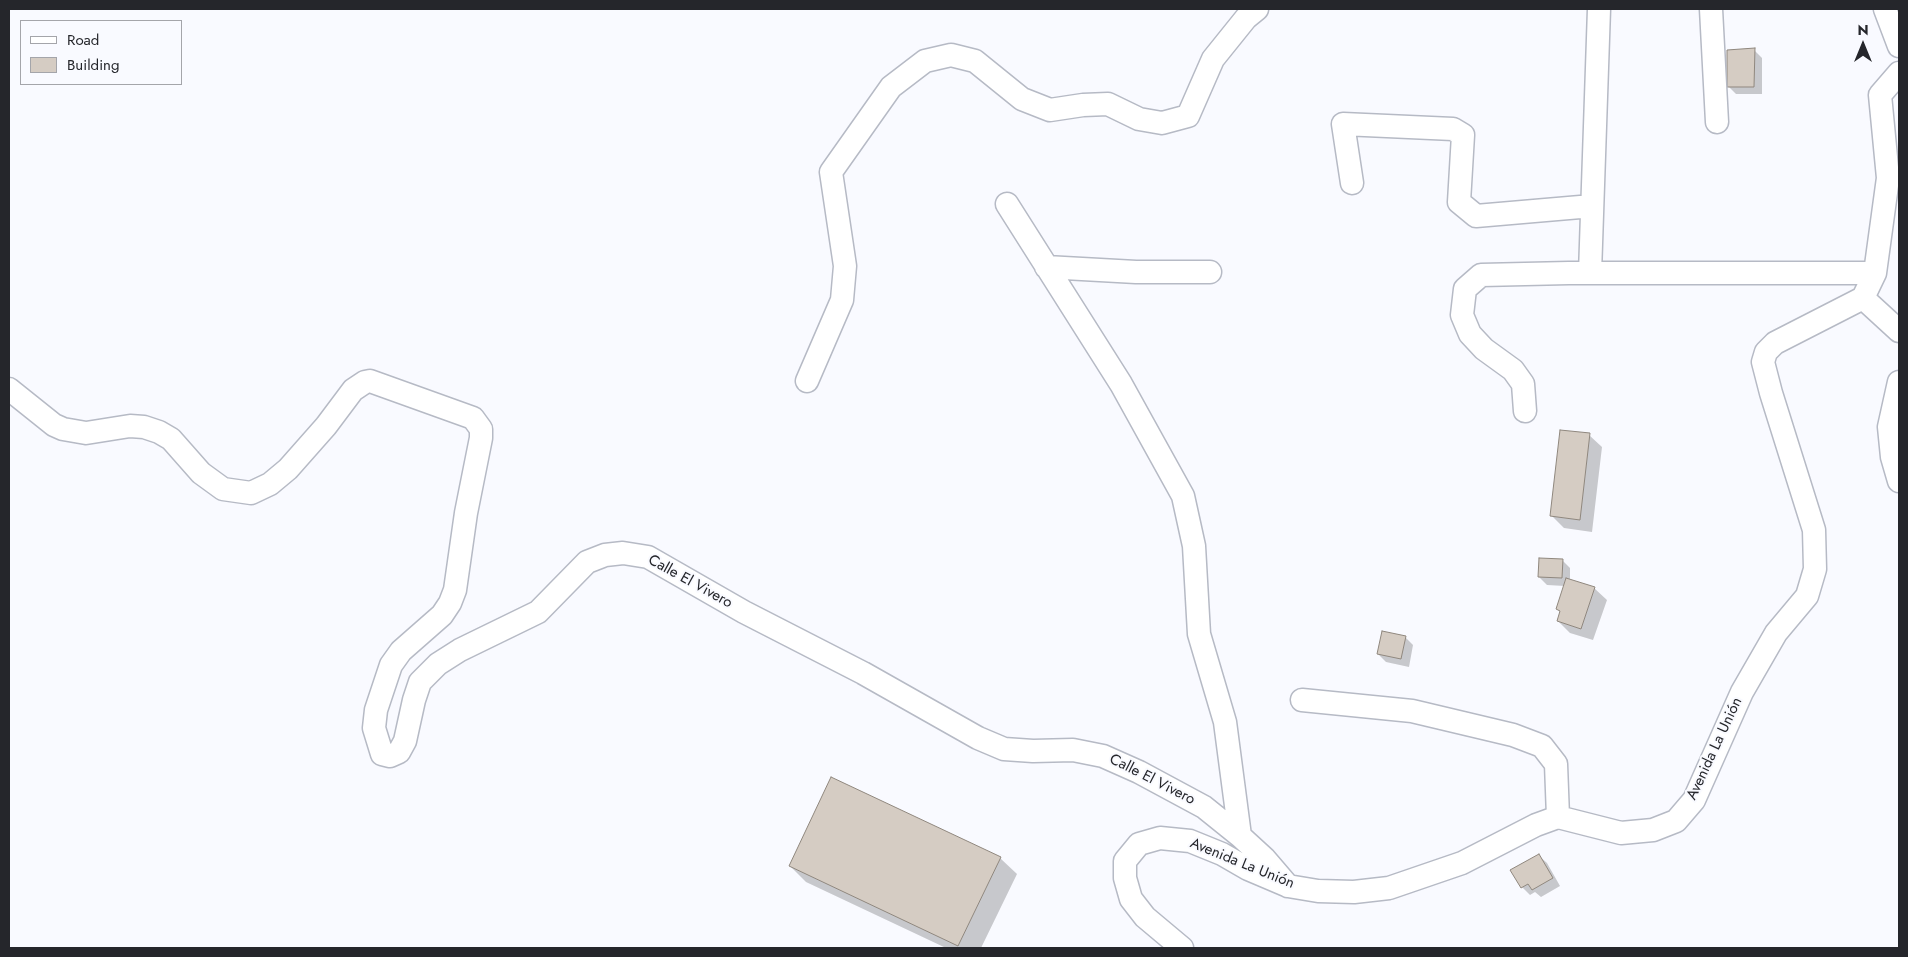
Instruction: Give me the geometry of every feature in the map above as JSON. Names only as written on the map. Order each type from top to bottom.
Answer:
[{"type":"street","points":[[807,381],[842,300],[845,266],[831,172],[891,86],[925,61],[951,55],[975,61],[1022,99],[1050,110],[1083,104],[1108,104],[1138,119],[1162,123],[1188,116],[1213,59],[1246,18],[1257,9]]},
{"type":"street","points":[[1590,273],[1599,9]]},
{"type":"street","points":[[1712,9],[1717,122]]},
{"type":"street","points":[[1885,9],[1899,46]]},
{"type":"street","points":[[1899,72],[1880,95],[1888,178],[1875,273],[1863,298],[1899,331]]},
{"type":"street","points":[[1352,183],[1343,124],[1453,129],[1463,135],[1459,202],[1476,216],[1592,206]]},
{"type":"street","points":[[1007,204],[1121,384],[1183,496],[1194,546],[1199,634],[1225,722],[1240,836]]},
{"type":"street","points":[[1046,267],[1136,272],[1210,272]]},
{"type":"street","points":[[1525,412],[1522,384],[1518,377],[1513,370],[1484,349],[1470,334],[1462,315],[1465,289],[1481,275],[1875,273]]},
{"type":"street","name":"Avenida La Unión","points":[[1182,948],[1145,917],[1131,899],[1125,878],[1125,861],[1139,844],[1160,838],[1190,842],[1222,854],[1248,869],[1288,886],[1318,891],[1354,892],[1389,888],[1462,863],[1536,825],[1558,817],[1621,833],[1652,830],[1676,821],[1694,800],[1742,692],[1776,633],[1807,596],[1815,569],[1814,530],[1771,393],[1763,362],[1766,352],[1775,343],[1863,298]]},
{"type":"street","name":"Calle El Vivero","points":[[9,389],[63,429],[86,432],[130,426],[144,427],[159,432],[171,440],[200,473],[223,489],[251,493],[270,484],[288,469],[326,426],[353,390],[364,382],[370,381],[474,418],[481,429],[480,450],[466,513],[455,590],[450,604],[442,615],[401,651],[391,665],[376,710],[374,728],[382,754],[390,756],[399,752],[405,741],[420,682],[438,664],[460,650],[538,612],[587,562],[605,555],[623,553],[648,557],[744,612],[863,673],[978,738],[1004,749],[1033,751],[1073,750],[1103,756],[1139,772],[1204,807],[1264,858],[1288,886]]},
{"type":"street","points":[[1899,382],[1889,427],[1892,457],[1899,481]]},
{"type":"street","points":[[1302,700],[1412,711],[1514,735],[1542,746],[1556,764],[1558,817]]},
{"type":"building","points":[[1755,48],[1754,87],[1727,87],[1727,50]]},
{"type":"building","points":[[1560,430],[1590,433],[1580,520],[1550,516]]},
{"type":"building","points":[[1539,558],[1563,559],[1562,578],[1538,577]]},
{"type":"building","points":[[1566,578],[1595,587],[1581,629],[1557,621],[1560,611],[1556,609]]},
{"type":"building","points":[[1382,631],[1406,636],[1401,659],[1377,654]]},
{"type":"building","points":[[831,777],[1001,857],[958,946],[789,866]]},
{"type":"building","points":[[1539,854],[1553,878],[1532,890],[1528,884],[1521,888],[1510,870]]}]
